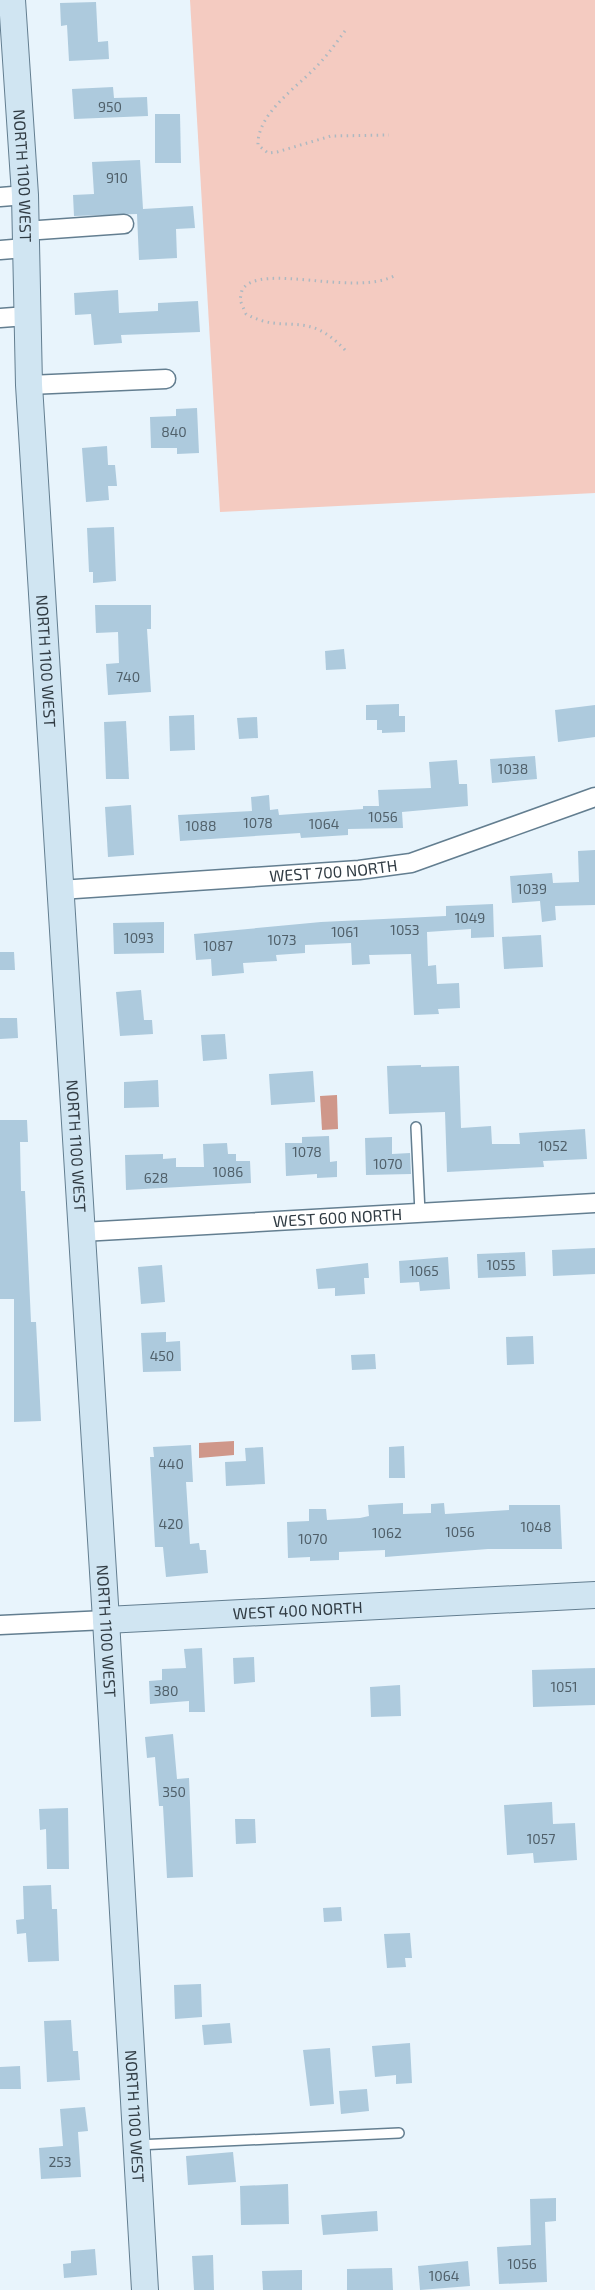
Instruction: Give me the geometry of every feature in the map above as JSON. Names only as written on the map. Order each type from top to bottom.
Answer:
[{"type":"street","name":"NORTH 1100 WEST","points":[[12,0],[12,196],[27,316],[29,385],[145,2290]]},
{"type":"street","points":[[17,243],[124,224]]},
{"type":"street","points":[[0,318],[27,316]]},
{"type":"street","points":[[29,385],[166,379]]},
{"type":"street","name":"WEST 700 NORTH","points":[[60,890],[359,870],[411,863],[595,797]]},
{"type":"street","name":"WEST 600 NORTH","points":[[82,1232],[595,1203]]},
{"type":"street","name":"WEST 400 NORTH","points":[[0,1625],[595,1595]]},
{"type":"lane","points":[[416,1127],[420,1213]]},
{"type":"lane","points":[[137,2145],[399,2133]]},
{"type":"path","points":[[345,31],[315,68],[271,114],[259,134],[258,145],[268,153],[323,137],[389,135]]},
{"type":"path","points":[[345,350],[335,339],[316,327],[261,321],[246,314],[240,300],[245,286],[255,279],[272,277],[345,284],[373,284],[396,275]]},
{"type":"shaded area","points":[[190,0],[595,0],[595,493],[220,512]]},
{"type":"shaded area","points":[[337,1095],[338,1129],[322,1130],[320,1096]]},
{"type":"shaded area","points":[[234,1441],[234,1455],[199,1458],[199,1443]]},
{"type":"building","points":[[96,2],[98,42],[108,41],[109,59],[69,61],[67,25],[61,26],[60,3]]},
{"type":"building","points":[[113,87],[114,98],[147,97],[148,116],[74,119],[72,89]]},
{"type":"building","points":[[155,114],[180,114],[181,163],[155,163]]},
{"type":"building","points":[[140,160],[143,209],[193,206],[195,228],[176,229],[177,258],[139,260],[137,214],[74,216],[73,195],[94,194],[92,162]]},
{"type":"building","points":[[118,290],[119,313],[158,311],[158,303],[198,301],[200,332],[121,335],[122,343],[94,345],[91,314],[75,315],[74,293]]},
{"type":"building","points":[[197,408],[199,453],[177,454],[177,448],[151,448],[150,417],[176,416],[176,409]]},
{"type":"building","points":[[107,446],[108,465],[115,465],[117,486],[108,486],[109,500],[86,502],[82,448]]},
{"type":"building","points":[[114,527],[116,581],[93,583],[93,572],[89,572],[87,528]]},
{"type":"building","points":[[95,605],[151,605],[151,629],[147,629],[151,692],[108,695],[106,664],[119,663],[118,632],[96,633]]},
{"type":"building","points":[[344,649],[346,669],[326,670],[325,651]]},
{"type":"building","points":[[399,704],[399,716],[405,716],[405,732],[382,733],[382,730],[377,730],[377,720],[366,720],[366,705]]},
{"type":"building","points":[[595,705],[595,737],[558,742],[555,710]]},
{"type":"building","points":[[194,715],[195,750],[170,751],[169,716]]},
{"type":"building","points":[[257,717],[258,738],[239,739],[237,718]]},
{"type":"building","points":[[126,721],[129,779],[106,779],[104,722]]},
{"type":"building","points":[[535,756],[537,779],[492,783],[490,759]]},
{"type":"building","points":[[457,760],[459,784],[467,784],[468,806],[402,812],[403,828],[348,829],[348,835],[301,838],[300,833],[180,841],[178,815],[252,811],[251,797],[269,795],[270,810],[278,809],[279,815],[379,806],[378,790],[431,788],[429,762]]},
{"type":"building","points":[[131,805],[134,855],[108,857],[105,807]]},
{"type":"building","points":[[595,850],[595,905],[555,906],[556,920],[542,922],[540,901],[512,903],[510,876],[552,873],[553,883],[579,882],[578,851]]},
{"type":"building","points":[[493,904],[494,937],[471,938],[471,929],[427,932],[428,966],[436,965],[437,984],[459,983],[460,1008],[438,1009],[439,1014],[414,1015],[411,954],[369,955],[370,964],[352,965],[351,943],[305,945],[305,953],[276,955],[277,961],[243,963],[244,973],[212,976],[211,959],[196,960],[194,934],[321,922],[446,916],[446,906]]},
{"type":"building","points":[[164,922],[164,953],[114,954],[113,923]]},
{"type":"building","points":[[541,935],[543,967],[504,969],[502,937]]},
{"type":"building","points":[[0,952],[14,952],[15,970],[0,970]]},
{"type":"building","points":[[141,990],[144,1020],[152,1020],[153,1034],[120,1036],[116,992]]},
{"type":"building","points":[[0,1018],[17,1018],[18,1038],[0,1039]]},
{"type":"building","points":[[225,1034],[227,1059],[203,1061],[201,1035]]},
{"type":"building","points":[[421,1065],[421,1067],[459,1066],[461,1128],[491,1126],[492,1144],[520,1144],[519,1133],[585,1129],[587,1159],[543,1161],[544,1167],[447,1172],[445,1112],[389,1114],[387,1066]]},
{"type":"building","points":[[313,1071],[315,1102],[271,1105],[269,1074]]},
{"type":"building","points":[[158,1080],[159,1107],[124,1108],[124,1082]]},
{"type":"building","points":[[0,1120],[27,1120],[28,1142],[20,1142],[21,1191],[25,1191],[31,1322],[36,1322],[41,1421],[14,1422],[14,1299],[0,1299]]},
{"type":"building","points":[[329,1136],[330,1162],[337,1161],[337,1177],[317,1178],[317,1174],[286,1176],[285,1143],[302,1143],[302,1137]]},
{"type":"building","points":[[392,1137],[392,1154],[410,1153],[411,1174],[366,1175],[365,1138]]},
{"type":"building","points":[[227,1143],[228,1154],[236,1154],[236,1161],[250,1161],[251,1183],[126,1190],[125,1155],[163,1154],[163,1159],[176,1158],[176,1167],[204,1167],[203,1144]]},
{"type":"building","points":[[595,1248],[595,1274],[553,1276],[552,1250]]},
{"type":"building","points":[[525,1252],[526,1276],[478,1278],[477,1254]]},
{"type":"building","points":[[448,1257],[450,1289],[420,1291],[419,1282],[400,1283],[399,1261]]},
{"type":"building","points":[[368,1263],[369,1278],[364,1278],[365,1294],[335,1296],[335,1288],[318,1289],[316,1269]]},
{"type":"building","points":[[162,1265],[165,1302],[141,1304],[138,1267]]},
{"type":"building","points":[[166,1332],[166,1342],[180,1341],[181,1371],[143,1372],[141,1333]]},
{"type":"building","points":[[533,1336],[534,1364],[507,1365],[506,1337]]},
{"type":"building","points":[[375,1354],[376,1369],[352,1370],[351,1355]]},
{"type":"building","points":[[191,1445],[193,1482],[186,1482],[190,1544],[199,1543],[200,1550],[206,1550],[208,1573],[166,1577],[163,1547],[155,1547],[150,1457],[154,1457],[153,1447]]},
{"type":"building","points":[[404,1446],[405,1478],[389,1478],[389,1447]]},
{"type":"building","points":[[263,1447],[265,1484],[226,1486],[225,1462],[246,1461],[245,1448]]},
{"type":"building","points":[[403,1503],[403,1514],[431,1513],[431,1504],[444,1503],[445,1514],[509,1510],[509,1505],[560,1505],[562,1549],[488,1549],[385,1557],[385,1550],[339,1552],[339,1560],[310,1561],[310,1557],[288,1558],[287,1522],[309,1521],[309,1509],[326,1509],[327,1520],[360,1518],[369,1516],[368,1505]]},
{"type":"building","points":[[202,1648],[205,1712],[189,1712],[189,1701],[150,1704],[149,1681],[162,1680],[162,1669],[186,1668],[184,1649]]},
{"type":"building","points":[[254,1657],[255,1682],[234,1684],[233,1658]]},
{"type":"building","points":[[595,1668],[595,1705],[533,1707],[532,1670]]},
{"type":"building","points":[[400,1685],[401,1716],[371,1717],[370,1687]]},
{"type":"building","points":[[173,1734],[177,1779],[189,1778],[193,1877],[167,1878],[163,1806],[159,1806],[155,1757],[147,1758],[145,1737]]},
{"type":"building","points":[[552,1802],[553,1824],[575,1823],[577,1860],[534,1863],[533,1853],[507,1855],[504,1805]]},
{"type":"building","points":[[68,1808],[69,1869],[47,1869],[46,1829],[40,1830],[39,1809]]},
{"type":"building","points":[[235,1819],[255,1819],[256,1843],[236,1844]]},
{"type":"building","points":[[51,1885],[52,1909],[57,1909],[59,1961],[28,1962],[26,1933],[17,1934],[16,1920],[24,1919],[23,1886]]},
{"type":"building","points":[[341,1907],[342,1921],[324,1922],[323,1908]]},
{"type":"building","points":[[410,1933],[412,1958],[405,1958],[406,1967],[387,1968],[384,1934]]},
{"type":"building","points":[[201,1984],[202,2017],[175,2019],[174,1985]]},
{"type":"building","points":[[71,2020],[73,2051],[78,2051],[80,2080],[47,2082],[44,2021]]},
{"type":"building","points":[[230,2023],[232,2043],[204,2045],[202,2025]]},
{"type":"building","points":[[410,2043],[412,2083],[396,2084],[396,2075],[375,2077],[372,2046]]},
{"type":"building","points":[[330,2048],[334,2104],[310,2106],[303,2050]]},
{"type":"building","points":[[20,2066],[21,2089],[0,2089],[0,2067]]},
{"type":"building","points":[[367,2089],[369,2111],[341,2114],[339,2091]]},
{"type":"building","points":[[85,2107],[88,2131],[78,2132],[81,2177],[41,2179],[39,2148],[63,2146],[60,2109]]},
{"type":"building","points":[[233,2152],[236,2182],[188,2185],[186,2156]]},
{"type":"building","points":[[288,2184],[289,2224],[241,2225],[240,2186]]},
{"type":"building","points":[[556,2198],[556,2221],[545,2222],[547,2282],[499,2284],[497,2247],[531,2245],[530,2199]]},
{"type":"building","points":[[377,2211],[378,2231],[323,2235],[321,2215]]},
{"type":"building","points":[[95,2249],[97,2275],[64,2278],[63,2264],[71,2263],[71,2251]]},
{"type":"building","points":[[213,2255],[214,2290],[194,2290],[192,2256]]},
{"type":"building","points":[[468,2261],[470,2286],[420,2290],[418,2266]]},
{"type":"building","points":[[392,2268],[393,2290],[347,2290],[347,2269]]},
{"type":"building","points":[[302,2270],[302,2290],[263,2290],[262,2271]]}]
